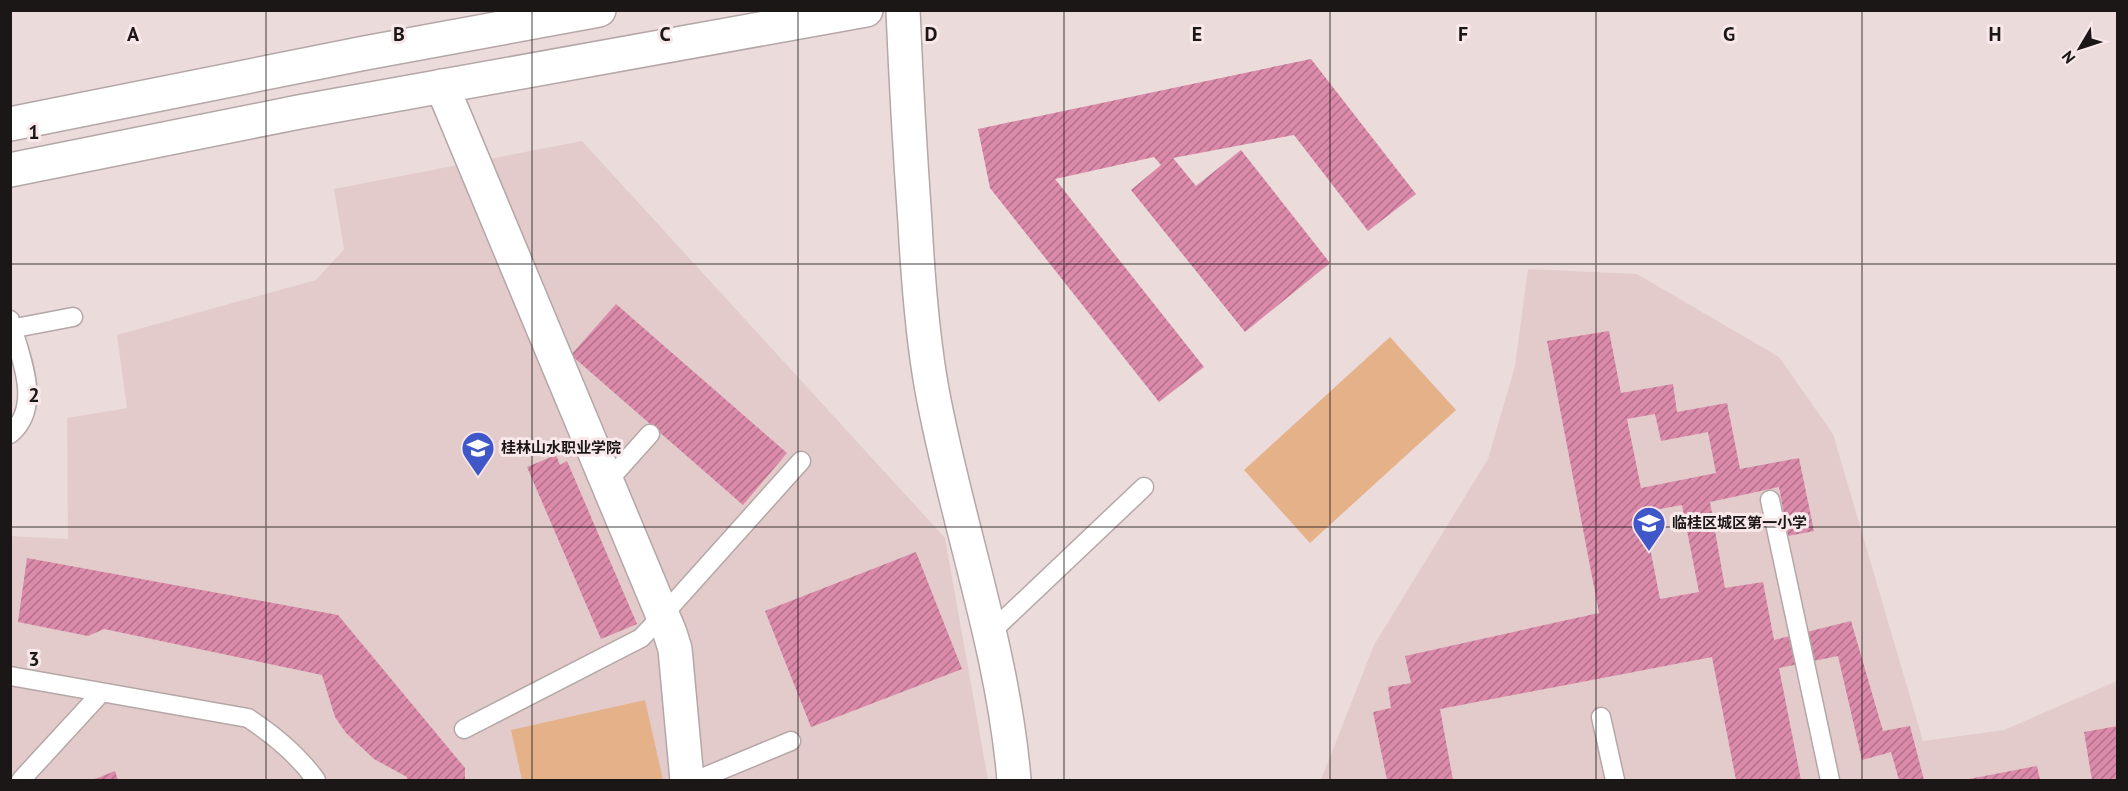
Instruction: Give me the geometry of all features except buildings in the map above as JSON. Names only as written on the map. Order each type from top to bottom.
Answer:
[{"type":"street","points":[[10,124],[365,53],[517,18],[598,10]]},
{"type":"street","points":[[10,170],[299,112],[866,10]]},
{"type":"street","points":[[903,10],[908,123],[924,337],[940,428],[990,633],[1014,780]]},
{"type":"street","points":[[442,86],[663,615],[675,649],[687,780]]},
{"type":"lane","points":[[10,434],[24,417],[27,396],[27,377],[11,326],[73,317]]},
{"type":"lane","points":[[607,482],[650,434]]},
{"type":"lane","points":[[464,729],[641,638],[801,461]]},
{"type":"lane","points":[[990,633],[1144,487]]},
{"type":"lane","points":[[1770,500],[1830,780]]},
{"type":"lane","points":[[10,676],[248,718],[267,731],[304,764],[316,780]]},
{"type":"lane","points":[[21,780],[100,693]]},
{"type":"lane","points":[[1601,717],[1615,780]]},
{"type":"lane","points":[[697,780],[791,741]]},
{"type":"shaded area","name":"桂林山水职业学院","points":[[582,141],[945,538],[988,780],[11,780],[10,536],[68,539],[67,418],[127,408],[117,335],[316,280],[344,249],[334,189]]},
{"type":"shaded area","name":"临桂区城区第一小学","points":[[1528,269],[1637,274],[1779,357],[1833,434],[1923,741],[2004,730],[2117,681],[2117,780],[1321,780],[1374,645],[1488,459],[1515,366]]},
{"type":"shaded area","points":[[1390,337],[1456,410],[1310,543],[1244,470]]},
{"type":"shaded area","points":[[645,700],[663,780],[522,780],[511,730]]},
{"type":"place","name":"桂林山水职业学院","points":[[478,477]]},
{"type":"place","name":"临桂区城区第一小学","points":[[1649,552]]}]
